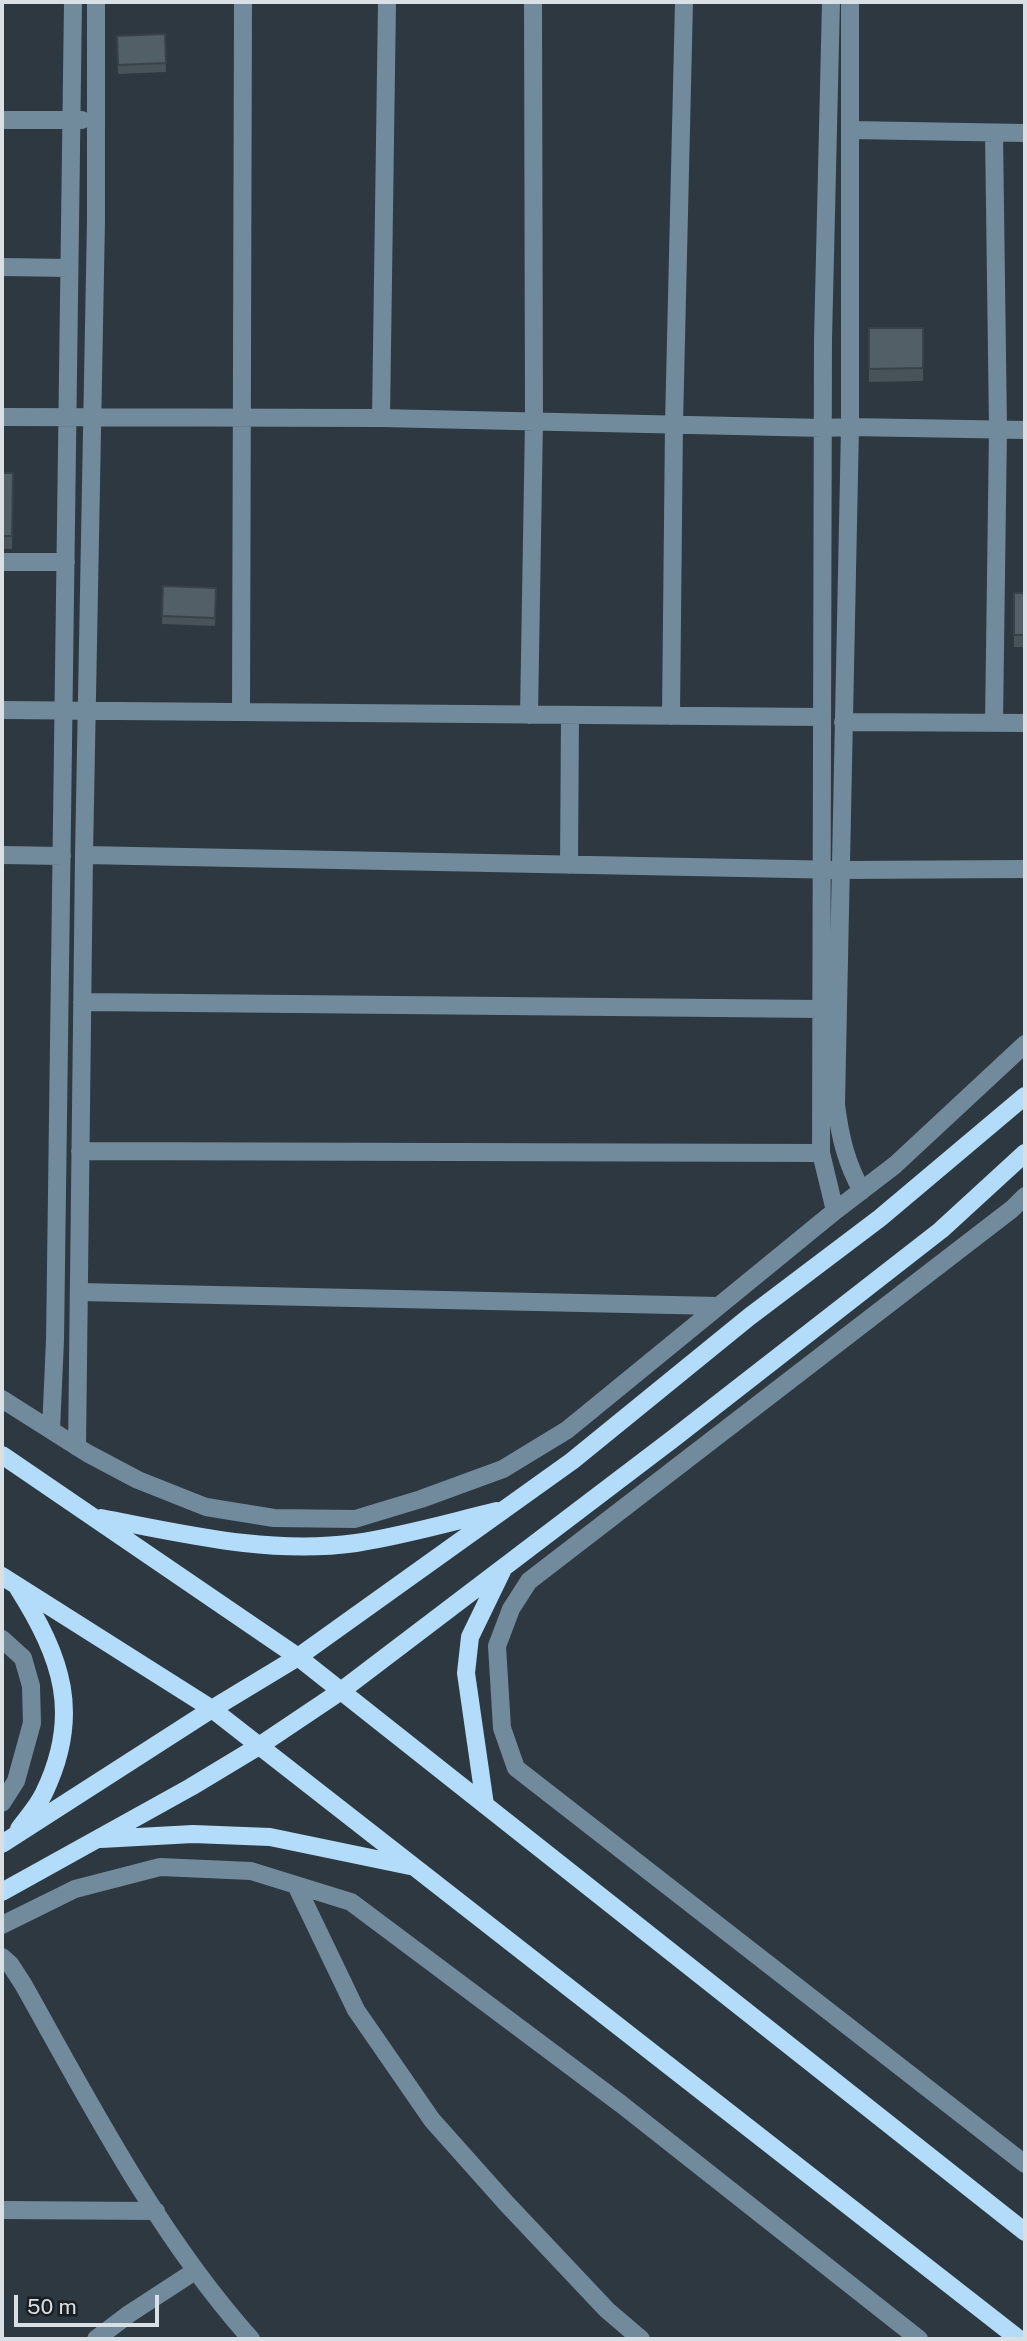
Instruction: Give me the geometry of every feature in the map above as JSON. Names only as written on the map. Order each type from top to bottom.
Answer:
[{"type":"main road","points":[[8,1841],[212,1709],[298,1657],[572,1461],[749,1317],[880,1218],[1025,1096]]},
{"type":"main road","points":[[2,1892],[191,1787],[259,1746],[341,1691],[674,1438],[941,1230],[1025,1153]]},
{"type":"main road","points":[[2,1455],[298,1657],[1025,2232]]},
{"type":"main road","points":[[94,1517],[243,1545],[300,1546],[355,1543],[505,1509]]},
{"type":"main road","points":[[485,1805],[466,1673],[471,1637],[503,1568]]},
{"type":"main road","points":[[9,1580],[212,1709],[1019,2339]]},
{"type":"main road","points":[[8,1841],[43,1794],[61,1747],[65,1713],[62,1681],[54,1654],[41,1624],[9,1580]]},
{"type":"main road","points":[[96,1839],[193,1834],[270,1837],[413,1866]]},
{"type":"street","points":[[51,1430],[55,1340],[73,2]]},
{"type":"street","points":[[77,1447],[96,2]]},
{"type":"street","points":[[241,712],[243,2]]},
{"type":"street","points":[[381,418],[387,2]]},
{"type":"street","points":[[529,715],[534,421],[533,2]]},
{"type":"street","points":[[671,716],[674,424],[684,2]]},
{"type":"street","points":[[831,2],[823,429],[821,1153],[835,1211]]},
{"type":"street","points":[[850,2],[850,427],[836,1105],[842,1145],[851,1172],[862,1191]]},
{"type":"street","points":[[2,120],[96,120]]},
{"type":"street","points":[[851,130],[1025,133]]},
{"type":"street","points":[[994,133],[998,429],[994,723]]},
{"type":"street","points":[[2,267],[69,268]]},
{"type":"street","points":[[2,416],[381,418],[823,429],[850,427],[1025,430]]},
{"type":"street","points":[[2,562],[66,562]]},
{"type":"street","points":[[2,710],[821,717]]},
{"type":"street","points":[[569,865],[570,715]]},
{"type":"street","points":[[843,722],[1025,723]]},
{"type":"street","points":[[2,855],[62,856]]},
{"type":"street","points":[[84,855],[821,870],[1025,869]]},
{"type":"street","points":[[82,1002],[821,1009]]},
{"type":"street","points":[[2,1399],[77,1447],[138,1479],[206,1507],[274,1518],[355,1519],[421,1499],[503,1469],[566,1430],[895,1165],[1025,1044]]},
{"type":"street","points":[[80,1151],[821,1153]]},
{"type":"street","points":[[1025,1196],[1001,1218],[529,1581],[512,1609],[497,1646],[502,1728],[516,1768],[1025,2164]]},
{"type":"street","points":[[79,1292],[718,1306]]},
{"type":"street","points":[[2,1639],[23,1658],[31,1686],[32,1723],[16,1781],[2,1803]]},
{"type":"street","points":[[2,1925],[75,1889],[160,1867],[251,1871],[351,1902],[621,2104],[919,2339]]},
{"type":"street","points":[[296,1885],[356,2010],[432,2120],[607,2311],[641,2339]]},
{"type":"street","points":[[2,1958],[10,1964],[23,1984],[124,2164],[195,2271],[251,2339]]},
{"type":"street","points":[[2,2210],[156,2211]]},
{"type":"street","points":[[96,2339],[195,2271]]},
{"type":"building","points":[[165,34],[166,63],[118,65],[117,36]]},
{"type":"building","points":[[869,328],[923,328],[923,368],[869,369]]},
{"type":"building","points":[[2,473],[13,473],[12,536],[2,536]]},
{"type":"building","points":[[163,586],[216,588],[215,618],[162,616]]},
{"type":"building","points":[[1014,593],[1025,593],[1025,635],[1014,635]]}]
